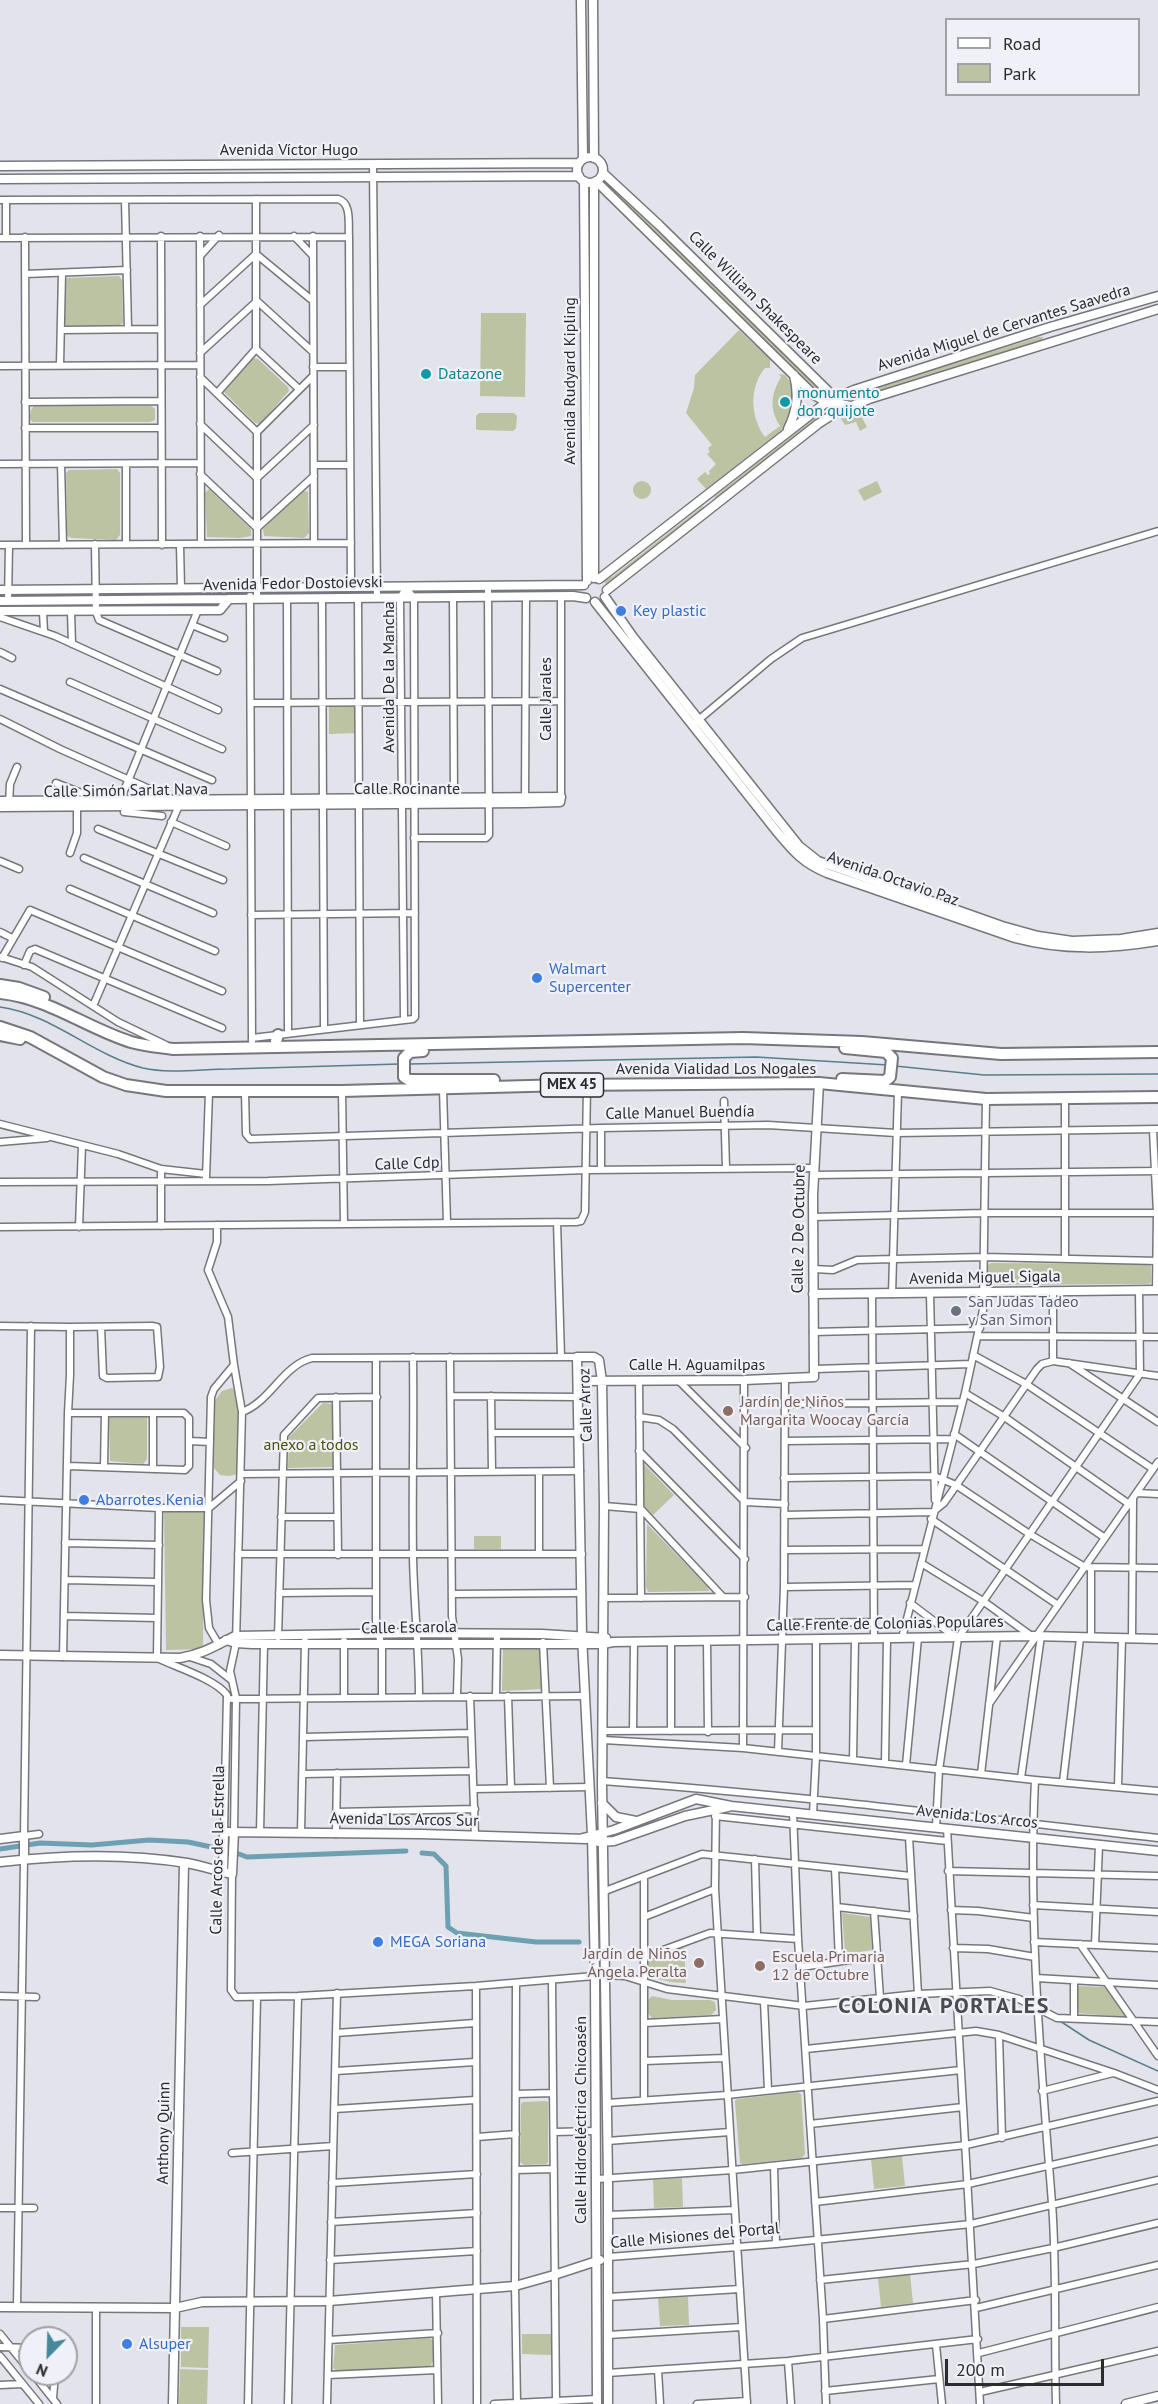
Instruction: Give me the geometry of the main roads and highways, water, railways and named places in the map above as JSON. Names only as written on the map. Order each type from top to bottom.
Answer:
[{"type":"highway","points":[[0,985],[35,993],[59,1004],[66,1012]]},
{"type":"highway","name":"Avenida Vialidad Los Nogales","points":[[0,993],[35,1001],[66,1012],[130,1041],[173,1049],[252,1043],[278,1047],[664,1039],[809,1039],[1001,1054],[1158,1052]]},
{"type":"highway","name":"Avenida Vialidad Los Nogales","points":[[0,1027],[41,1043],[89,1071],[126,1085],[166,1091],[342,1091],[566,1085],[819,1083],[986,1099],[1158,1097]]},
{"type":"highway","points":[[278,1047],[276,1041],[283,1034]]},
{"type":"highway","points":[[0,1035],[41,1043]]},
{"type":"highway","points":[[809,1039],[840,1047],[886,1052],[893,1059],[890,1077],[881,1082],[830,1078],[819,1083]]},
{"type":"highway","points":[[558,1042],[516,1047],[414,1051],[404,1058],[405,1077],[412,1081],[529,1080],[566,1085]]},
{"type":"waterway","points":[[0,1007],[37,1018],[106,1054],[153,1070],[186,1071],[399,1064]]},
{"type":"waterway","points":[[410,1064],[756,1057],[888,1065]]},
{"type":"waterway","points":[[895,1066],[984,1075],[1158,1074]]},
{"type":"waterway","points":[[0,1849],[40,1843],[92,1845],[149,1840],[188,1842],[216,1848]]},
{"type":"waterway","points":[[239,1854],[247,1857],[406,1851]]},
{"type":"waterway","points":[[422,1853],[434,1854],[446,1866],[448,1927],[457,1933],[536,1942],[579,1942]]},
{"type":"waterway","points":[[1060,2021],[1089,2040],[1158,2071]]},
{"type":"place","name":"Datazone","points":[[426,374]]},
{"type":"place","name":"monumento don quijote","points":[[785,402]]},
{"type":"place","name":"Key plastic","points":[[621,611]]},
{"type":"place","name":"Walmart Supercenter","points":[[537,978]]},
{"type":"place","name":"San Judas Tadeo y San Simon","points":[[956,1311]]},
{"type":"place","name":"Jardín de Niños Margarita Woocay García","points":[[728,1411]]},
{"type":"place","name":"Abarrotes Kenia","points":[[84,1500]]},
{"type":"place","name":"MEGA Soriana","points":[[378,1942]]},
{"type":"place","name":"Jardín de Niños Ángela Peralta","points":[[699,1963]]},
{"type":"place","name":"Escuela Primaria 12 de Octubre","points":[[760,1966]]},
{"type":"place","name":"Alsuper","points":[[127,2344]]},
{"type":"district","name":"COLONIA PORTALES","points":[[944,2007]]},
{"type":"park label","name":"anexo a todos","points":[[311,1445]]}]
